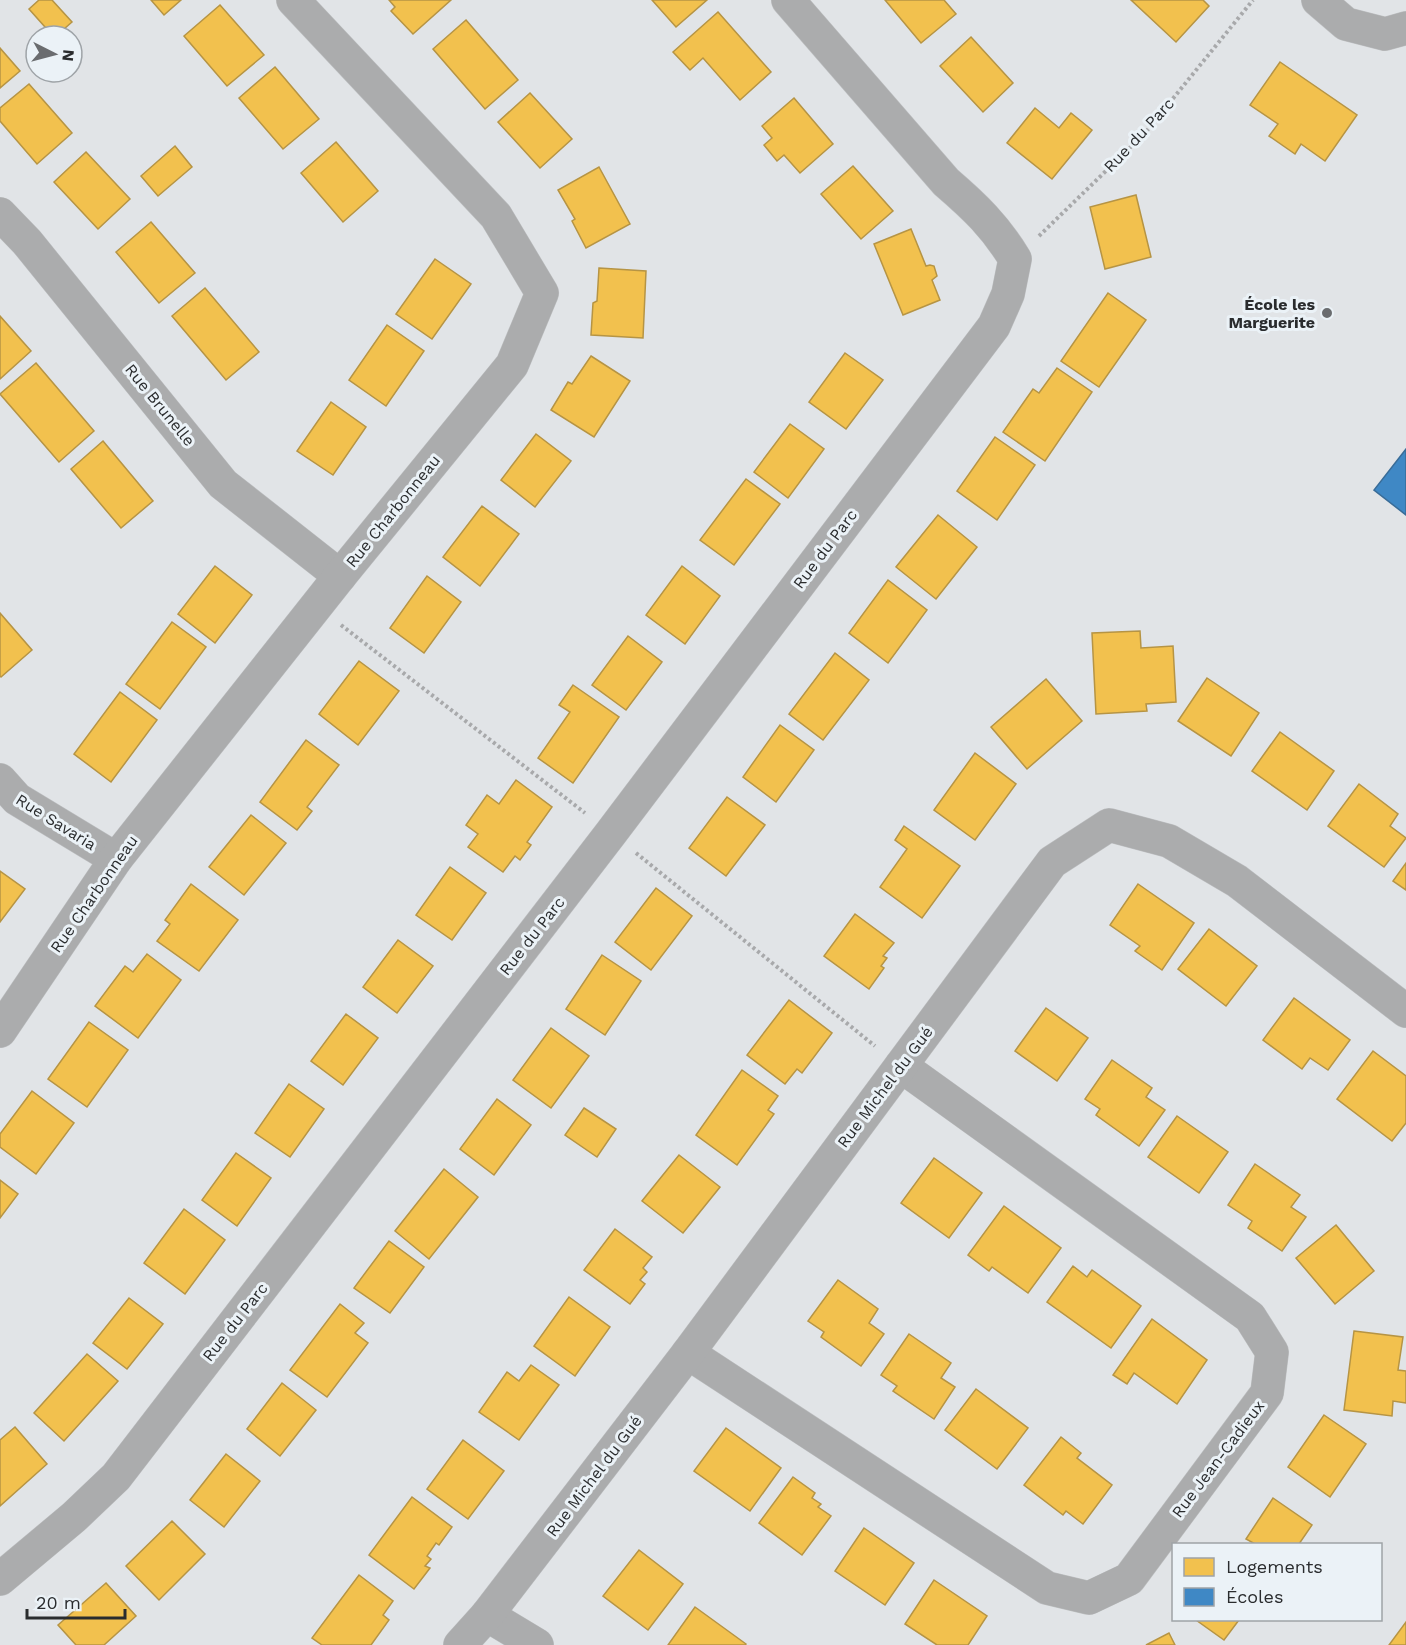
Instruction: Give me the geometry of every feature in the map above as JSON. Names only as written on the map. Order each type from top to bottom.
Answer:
[{"type":"street","name":"Rue Charbonneau","points":[[0,1031],[116,859],[340,576],[512,365],[542,293],[496,216],[293,0]]},
{"type":"street","points":[[788,0],[946,182],[976,208],[1001,235],[1015,259]]},
{"type":"street","points":[[1318,0],[1346,24],[1396,31]]},
{"type":"street","name":"Rue Brunelle","points":[[0,214],[27,242],[224,484],[340,576]]},
{"type":"street","name":"Rue du Parc","points":[[0,1579],[67,1524],[116,1477],[611,833],[994,326],[1008,294],[1015,259]]},
{"type":"street","name":"Rue Savaria","points":[[0,780],[17,799],[116,859]]},
{"type":"street","name":"Rue Michel du Gué","points":[[460,1645],[487,1616],[688,1353],[1052,862],[1108,825],[1169,841],[1237,881],[1406,1011]]},
{"type":"street","name":"Rue Jean-Cadieux","points":[[688,1353],[1047,1588],[1089,1598],[1129,1579],[1247,1421],[1267,1393],[1272,1352],[1250,1317],[901,1066]]},
{"type":"street","points":[[487,1616],[537,1645]]},
{"type":"path","name":"Rue du Parc","points":[[1015,259],[1145,133],[1253,0]]},
{"type":"path","points":[[317,606],[611,833],[901,1066]]},
{"type":"building: Logements","points":[[39,0],[52,0],[72,22],[70,24],[42,24],[29,9]]},
{"type":"building: Logements","points":[[151,0],[181,0],[164,15]]},
{"type":"building: Logements","points":[[389,0],[451,0],[413,34],[391,11],[395,7]]},
{"type":"building: Logements","points":[[652,0],[707,0],[676,27]]},
{"type":"building: Logements","points":[[885,0],[944,0],[956,14],[921,43]]},
{"type":"building: Logements","points":[[1131,0],[1203,0],[1209,6],[1176,42]]},
{"type":"building: Logements","points":[[220,5],[264,55],[227,86],[184,36]]},
{"type":"building: Logements","points":[[718,12],[771,72],[740,100],[703,58],[690,70],[673,52]]},
{"type":"building: Logements","points":[[466,20],[518,80],[485,109],[433,49]]},
{"type":"building: Logements","points":[[971,37],[1013,83],[983,112],[940,66]]},
{"type":"building: Logements","points":[[0,48],[20,71],[0,88]]},
{"type":"building: Logements","points":[[1280,62],[1357,115],[1325,161],[1301,144],[1295,154],[1269,136],[1278,124],[1250,105]]},
{"type":"building: Logements","points":[[275,67],[319,119],[283,149],[239,98]]},
{"type":"building: Logements","points":[[29,84],[72,133],[37,164],[0,121],[0,108]]},
{"type":"building: Logements","points":[[530,93],[572,139],[540,168],[498,122]]},
{"type":"building: Logements","points":[[794,98],[833,144],[800,173],[784,155],[777,161],[764,145],[772,138],[762,126]]},
{"type":"building: Logements","points":[[1035,108],[1059,128],[1071,113],[1092,130],[1052,179],[1007,143]]},
{"type":"building: Logements","points":[[336,142],[378,191],[343,222],[301,173]]},
{"type":"building: Logements","points":[[175,146],[192,167],[158,196],[141,176]]},
{"type":"building: Logements","points":[[86,152],[130,199],[98,229],[54,182]]},
{"type":"building: Logements","points":[[853,166],[893,211],[861,239],[821,194]]},
{"type":"building: Logements","points":[[599,167],[630,224],[586,248],[572,221],[575,219],[558,190]]},
{"type":"building: Logements","points":[[1136,195],[1151,257],[1105,269],[1090,207]]},
{"type":"building: Logements","points":[[151,222],[195,273],[159,303],[116,252]]},
{"type":"building: Logements","points":[[911,229],[926,266],[934,266],[937,276],[932,280],[940,300],[903,315],[874,244]]},
{"type":"building: Logements","points":[[435,259],[471,284],[432,339],[396,314]]},
{"type":"building: Logements","points":[[599,268],[646,271],[643,338],[591,335],[593,303],[597,301]]},
{"type":"building: Logements","points":[[205,288],[259,352],[226,380],[172,316]]},
{"type":"building: Logements","points":[[1108,293],[1146,320],[1099,387],[1061,361]]},
{"type":"building: Logements","points":[[0,316],[31,351],[0,379]]},
{"type":"building: Logements","points":[[387,325],[424,351],[386,406],[349,380]]},
{"type":"building: Logements","points":[[845,353],[883,380],[846,429],[809,402]]},
{"type":"building: Logements","points":[[591,356],[630,381],[594,437],[551,410],[568,382],[572,384]]},
{"type":"building: Logements","points":[[36,363],[94,431],[59,462],[0,394]]},
{"type":"building: Logements","points":[[1057,368],[1092,392],[1045,461],[1003,432],[1033,389],[1039,393]]},
{"type":"building: Logements","points":[[331,402],[366,427],[333,475],[297,451]]},
{"type":"building: Logements","points":[[790,424],[824,449],[788,498],[754,472]]},
{"type":"building: Logements","points":[[536,434],[571,461],[535,507],[501,480]]},
{"type":"building: Logements","points":[[995,437],[1035,465],[997,520],[957,491]]},
{"type":"building: Logements","points":[[103,441],[153,501],[121,528],[71,469]]},
{"type":"building: Logements","points":[[746,479],[780,504],[734,565],[700,540]]},
{"type":"building: Logements","points":[[482,506],[519,534],[480,586],[443,557]]},
{"type":"building: Logements","points":[[938,515],[977,547],[936,599],[896,567]]},
{"type":"building: Logements","points":[[215,566],[252,595],[215,643],[178,614]]},
{"type":"building: Logements","points":[[682,566],[720,596],[685,644],[646,615]]},
{"type":"building: Logements","points":[[427,576],[461,602],[424,653],[390,628]]},
{"type":"building: Logements","points":[[888,580],[927,610],[888,663],[849,633]]},
{"type":"building: Logements","points":[[0,613],[32,650],[1,677],[0,676]]},
{"type":"building: Logements","points":[[172,622],[206,647],[160,709],[126,684]]},
{"type":"building: Logements","points":[[1140,631],[1141,648],[1173,646],[1176,702],[1146,704],[1147,711],[1096,714],[1092,633]]},
{"type":"building: Logements","points":[[628,636],[662,662],[626,710],[592,685]]},
{"type":"building: Logements","points":[[835,653],[869,680],[823,740],[789,714]]},
{"type":"building: Logements","points":[[359,661],[399,691],[358,745],[319,714]]},
{"type":"building: Logements","points":[[1207,678],[1259,713],[1231,756],[1178,721]]},
{"type":"building: Logements","points":[[1046,679],[1082,721],[1027,769],[991,727]]},
{"type":"building: Logements","points":[[573,685],[619,717],[573,783],[538,758],[570,712],[559,705]]},
{"type":"building: Logements","points":[[120,692],[157,720],[111,782],[74,754]]},
{"type":"building: Logements","points":[[780,725],[814,750],[776,802],[743,777]]},
{"type":"building: Logements","points":[[1280,732],[1334,771],[1307,810],[1252,771]]},
{"type":"building: Logements","points":[[306,740],[339,765],[307,807],[312,811],[297,830],[260,802]]},
{"type":"building: Logements","points":[[975,753],[1016,784],[975,840],[934,810]]},
{"type":"building: Logements","points":[[516,780],[552,807],[527,842],[531,845],[520,860],[515,856],[503,872],[468,847],[478,834],[466,825],[487,795],[499,804]]},
{"type":"building: Logements","points":[[1359,784],[1398,814],[1390,826],[1406,838],[1384,867],[1328,826]]},
{"type":"building: Logements","points":[[727,797],[765,825],[726,876],[689,848]]},
{"type":"building: Logements","points":[[251,815],[286,843],[244,895],[209,867]]},
{"type":"building: Logements","points":[[904,826],[960,866],[922,918],[880,887],[907,849],[895,840]]},
{"type":"building: Logements","points":[[1406,863],[1406,890],[1393,881]]},
{"type":"building: Logements","points":[[450,867],[486,893],[452,940],[416,915]]},
{"type":"building: Logements","points":[[0,871],[25,889],[0,922]]},
{"type":"building: Logements","points":[[191,884],[238,920],[199,971],[157,941],[170,924],[165,920]]},
{"type":"building: Logements","points":[[1138,884],[1194,923],[1162,970],[1135,951],[1140,946],[1110,925]]},
{"type":"building: Logements","points":[[656,888],[692,916],[651,970],[615,942]]},
{"type":"building: Logements","points":[[855,914],[894,943],[883,956],[887,958],[881,966],[884,968],[869,989],[824,956]]},
{"type":"building: Logements","points":[[1209,929],[1257,966],[1226,1006],[1178,969]]},
{"type":"building: Logements","points":[[398,940],[433,966],[397,1013],[363,987]]},
{"type":"building: Logements","points":[[147,954],[181,980],[138,1038],[95,1006],[125,966],[133,972]]},
{"type":"building: Logements","points":[[602,955],[641,981],[605,1035],[566,1009]]},
{"type":"building: Logements","points":[[1294,998],[1350,1040],[1328,1070],[1310,1058],[1302,1069],[1263,1040]]},
{"type":"building: Logements","points":[[789,1000],[832,1033],[802,1073],[797,1069],[785,1084],[747,1055]]},
{"type":"building: Logements","points":[[1046,1008],[1088,1038],[1057,1081],[1015,1051]]},
{"type":"building: Logements","points":[[346,1014],[378,1038],[343,1085],[311,1061]]},
{"type":"building: Logements","points":[[89,1022],[128,1050],[87,1107],[48,1079]]},
{"type":"building: Logements","points":[[551,1028],[589,1056],[551,1108],[513,1080]]},
{"type":"building: Logements","points":[[1373,1051],[1406,1076],[1406,1123],[1392,1141],[1337,1099]]},
{"type":"building: Logements","points":[[1112,1060],[1152,1088],[1146,1097],[1165,1110],[1139,1146],[1096,1115],[1100,1109],[1085,1099]]},
{"type":"building: Logements","points":[[742,1070],[778,1096],[768,1110],[774,1114],[737,1165],[696,1135]]},
{"type":"building: Logements","points":[[289,1084],[324,1109],[290,1157],[255,1133]]},
{"type":"building: Logements","points":[[32,1091],[74,1123],[36,1174],[0,1147],[0,1134]]},
{"type":"building: Logements","points":[[497,1099],[531,1125],[494,1175],[460,1149]]},
{"type":"building: Logements","points":[[584,1108],[616,1129],[597,1157],[565,1135]]},
{"type":"building: Logements","points":[[1177,1116],[1228,1152],[1199,1193],[1148,1157]]},
{"type":"building: Logements","points":[[236,1153],[271,1178],[237,1226],[202,1200]]},
{"type":"building: Logements","points":[[679,1155],[720,1187],[683,1233],[642,1201]]},
{"type":"building: Logements","points":[[934,1158],[982,1193],[949,1238],[901,1203]]},
{"type":"building: Logements","points":[[1255,1164],[1300,1195],[1291,1207],[1306,1217],[1282,1251],[1248,1228],[1252,1221],[1228,1205]]},
{"type":"building: Logements","points":[[444,1169],[478,1197],[429,1259],[395,1231]]},
{"type":"building: Logements","points":[[0,1180],[18,1194],[0,1218]]},
{"type":"building: Logements","points":[[1004,1206],[1061,1248],[1028,1293],[992,1267],[989,1271],[968,1255]]},
{"type":"building: Logements","points":[[184,1209],[225,1240],[185,1294],[144,1263]]},
{"type":"building: Logements","points":[[1336,1225],[1374,1271],[1335,1304],[1296,1258]]},
{"type":"building: Logements","points":[[615,1229],[652,1257],[643,1268],[647,1272],[640,1280],[645,1284],[630,1304],[584,1270]]},
{"type":"building: Logements","points":[[389,1241],[424,1267],[390,1313],[354,1288]]},
{"type":"building: Logements","points":[[1073,1266],[1087,1277],[1092,1270],[1141,1306],[1111,1348],[1047,1302]]},
{"type":"building: Logements","points":[[838,1280],[878,1309],[869,1323],[884,1334],[861,1366],[821,1337],[824,1332],[808,1321]]},
{"type":"building: Logements","points":[[569,1297],[610,1327],[575,1376],[534,1346]]},
{"type":"building: Logements","points":[[129,1298],[163,1324],[127,1369],[93,1343]]},
{"type":"building: Logements","points":[[340,1304],[364,1323],[355,1333],[368,1343],[327,1397],[290,1370]]},
{"type":"building: Logements","points":[[1152,1319],[1207,1360],[1177,1404],[1134,1373],[1127,1384],[1113,1375]]},
{"type":"building: Logements","points":[[1354,1331],[1403,1337],[1398,1370],[1406,1371],[1406,1403],[1393,1401],[1392,1416],[1344,1410]]},
{"type":"building: Logements","points":[[909,1334],[951,1363],[941,1378],[955,1387],[934,1419],[893,1391],[897,1386],[881,1375]]},
{"type":"building: Logements","points":[[87,1354],[118,1381],[64,1441],[34,1413]]},
{"type":"building: Logements","points":[[531,1365],[559,1385],[519,1440],[479,1412],[507,1372],[519,1381]]},
{"type":"building: Logements","points":[[282,1383],[316,1410],[280,1456],[247,1429]]},
{"type":"building: Logements","points":[[976,1389],[1028,1428],[997,1469],[945,1430]]},
{"type":"building: Logements","points":[[1324,1415],[1366,1444],[1330,1497],[1288,1467]]},
{"type":"building: Logements","points":[[15,1427],[47,1464],[0,1506],[0,1440]]},
{"type":"building: Logements","points":[[726,1428],[781,1468],[750,1511],[694,1471]]},
{"type":"building: Logements","points":[[1061,1437],[1081,1453],[1077,1458],[1112,1485],[1083,1524],[1066,1511],[1063,1515],[1024,1485]]},
{"type":"building: Logements","points":[[463,1440],[504,1471],[468,1519],[427,1489]]},
{"type":"building: Logements","points":[[226,1454],[260,1481],[224,1527],[190,1500]]},
{"type":"building: Logements","points":[[793,1477],[815,1493],[812,1498],[821,1504],[818,1507],[831,1516],[802,1555],[759,1523]]},
{"type":"building: Logements","points":[[412,1497],[452,1527],[439,1545],[436,1543],[427,1556],[431,1559],[425,1566],[430,1568],[414,1589],[369,1555]]},
{"type":"building: Logements","points":[[1273,1498],[1312,1525],[1300,1543],[1253,1543],[1246,1539]]},
{"type":"building: Logements","points":[[172,1521],[205,1554],[159,1600],[126,1566]]},
{"type":"building: Logements","points":[[864,1528],[914,1563],[885,1605],[835,1571]]},
{"type":"building: Logements","points":[[639,1550],[683,1584],[648,1630],[603,1596]]},
{"type":"building: Logements","points":[[359,1575],[393,1601],[383,1615],[389,1620],[371,1645],[322,1645],[312,1638]]},
{"type":"building: Logements","points":[[934,1580],[987,1616],[968,1645],[937,1645],[905,1624]]},
{"type":"building: Logements","points":[[106,1583],[136,1616],[104,1645],[76,1645],[58,1625]]},
{"type":"building: Logements","points":[[695,1607],[746,1644],[668,1645]]},
{"type":"building: Logements","points":[[1197,1621],[1238,1621],[1224,1640]]},
{"type":"building: Logements","points":[[1406,1622],[1406,1645],[1389,1645]]},
{"type":"building: Logements","points":[[1169,1633],[1175,1645],[1146,1645]]},
{"type":"building: Écoles","points":[[1406,449],[1406,515],[1374,490]]},
{"type":"place","name":"École les Marguerite","points":[[1327,313]]}]
